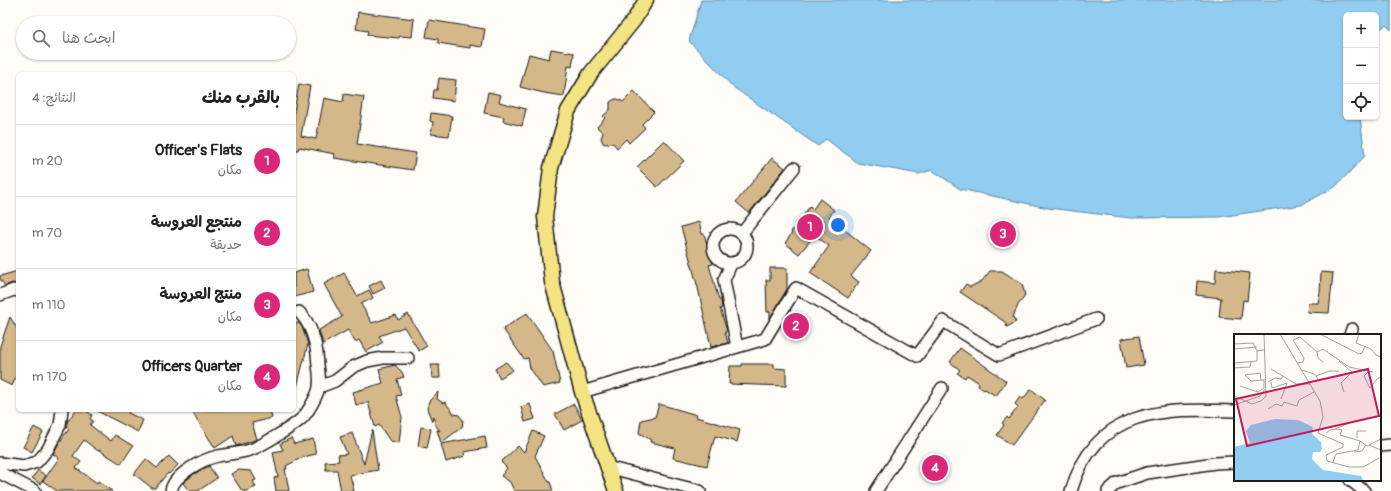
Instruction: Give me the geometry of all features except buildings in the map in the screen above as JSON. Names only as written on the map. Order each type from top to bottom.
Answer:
[{"type":"main road","points":[[616,491],[582,392],[552,282],[545,216],[550,168],[568,112],[591,73],[634,20],[646,0]]},
{"type":"street","points":[[742,233],[794,168]]},
{"type":"street","points":[[731,264],[718,259],[712,247],[717,234],[729,229],[742,233],[748,245],[743,258],[731,264],[724,280],[737,347]]},
{"type":"street","points":[[582,392],[765,339],[796,288],[918,356],[943,321],[999,355],[1096,319]]},
{"type":"street","points":[[0,294],[16,290]]},
{"type":"street","points":[[171,491],[172,486],[185,471],[215,456],[251,450],[281,433],[304,417],[320,387],[318,348],[312,331],[305,318],[299,312]]},
{"type":"street","points":[[320,387],[336,381],[353,367],[367,361],[383,358],[408,358]]},
{"type":"street","points":[[876,491],[942,388]]},
{"type":"street","points":[[1071,491],[1074,479],[1088,452],[1105,436],[1121,424],[1146,415],[1178,411],[1234,411]]},
{"type":"street","points":[[0,463],[24,466],[37,462],[48,449],[60,425],[62,412]]},
{"type":"street","points":[[1381,446],[1391,445]]},
{"type":"street","points":[[1108,491],[1117,483],[1147,473],[1215,463],[1234,462]]},
{"type":"street","points":[[608,467],[700,491]]},
{"type":"street","points":[[0,472],[35,491]]},
{"type":"street","points":[[1351,481],[1364,491]]},
{"type":"water","points":[[701,0],[1391,0],[1391,30],[1386,25],[1379,30],[1379,12],[1343,12],[1343,120],[1360,120],[1365,156],[1335,187],[1301,205],[1219,217],[1131,218],[1048,208],[960,189],[932,170],[919,174],[858,163],[826,139],[818,146],[733,87],[689,41]]},
{"type":"place","name":"Officer's Flats","points":[[810,227]]},
{"type":"place","name":"منتج العروسة","points":[[1003,234]]},
{"type":"place","name":"منتجع العروسة","points":[[796,326]]},
{"type":"place","name":"Officers Quarter","points":[[935,468]]}]
